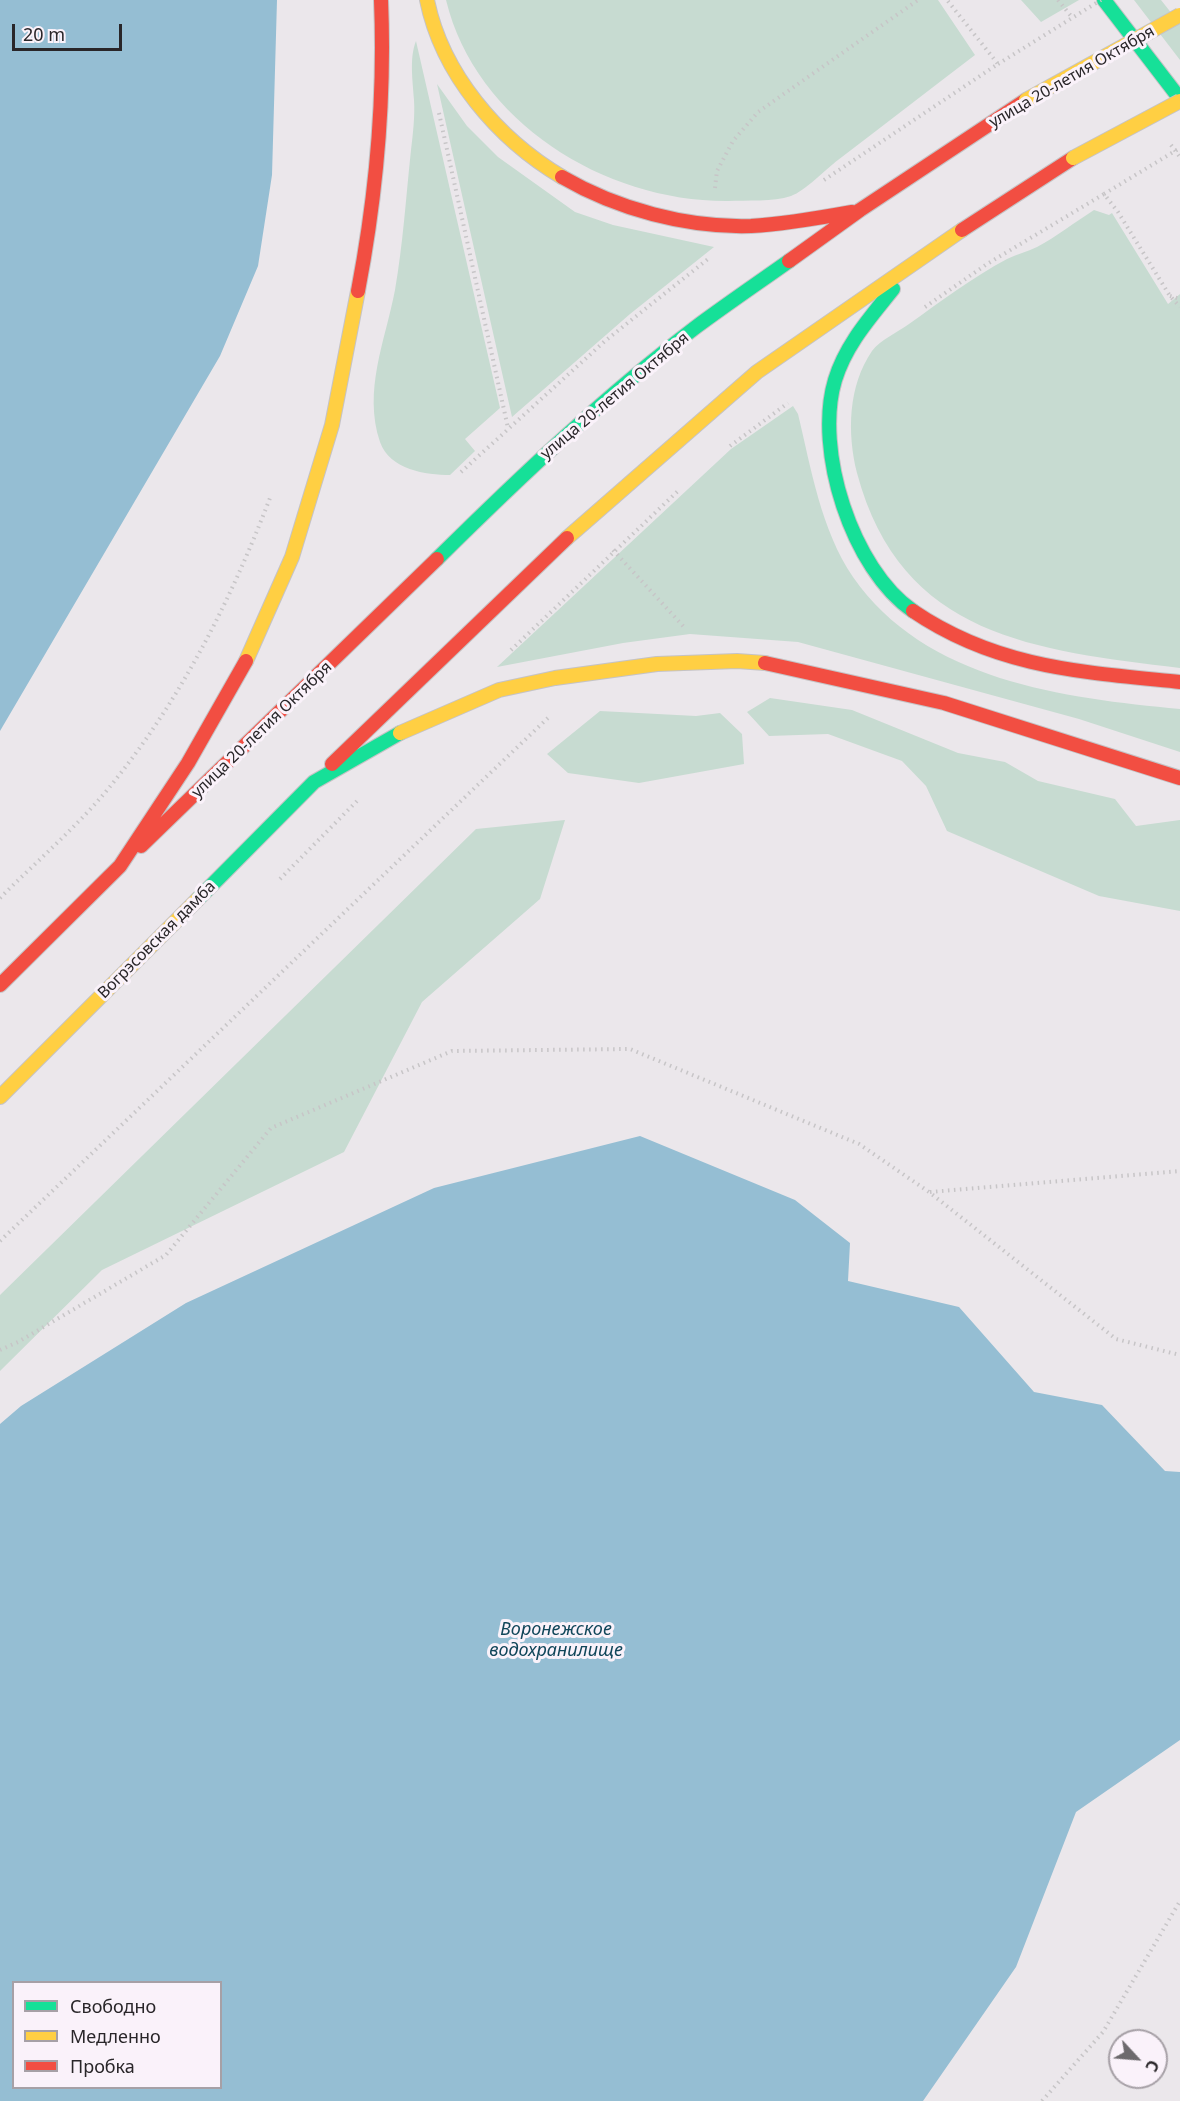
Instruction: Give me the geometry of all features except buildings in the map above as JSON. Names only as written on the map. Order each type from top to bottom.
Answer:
[{"type":"main road","points":[[0,985],[120,866],[188,763],[249,656],[292,557],[332,425],[370,228],[383,45],[381,0]]},
{"type":"main road","points":[[427,0],[431,26],[439,46],[467,92],[526,153],[556,175],[598,197],[641,212],[737,226],[794,222],[860,210]]},
{"type":"main road","points":[[314,782],[535,568],[671,445],[757,372],[914,262],[1072,158],[1180,100],[1103,0]]},
{"type":"main road","name":"улица 20-летия Октября","points":[[120,866],[555,447],[695,328],[860,210],[1026,100],[1180,15]]},
{"type":"main road","points":[[914,262],[849,345],[832,382],[827,425],[837,480],[850,525],[869,564],[897,598],[927,621],[980,645],[1029,663],[1180,682]]},
{"type":"main road","points":[[314,782],[387,739],[464,703],[499,690],[555,678],[657,664],[737,661],[777,664],[816,672],[944,704],[1180,778]]},
{"type":"main road","name":"Вогрэсовская дамба","points":[[0,1097],[314,782]]},
{"type":"path","points":[[714,191],[717,171],[733,141],[758,112],[918,0]]},
{"type":"path","points":[[947,0],[998,64]]},
{"type":"path","points":[[821,182],[998,64],[1103,0]]},
{"type":"path","points":[[436,102],[508,428]]},
{"type":"path","points":[[921,309],[987,264],[1180,148]]},
{"type":"path","points":[[1104,194],[1118,212],[1170,296],[1180,307]]},
{"type":"path","points":[[461,472],[605,341],[712,256]]},
{"type":"path","points":[[1170,296],[1180,299]]},
{"type":"path","points":[[725,450],[788,403]]},
{"type":"path","points":[[503,658],[613,550],[682,487]]},
{"type":"path","points":[[0,898],[102,796],[154,730],[202,651],[271,496]]},
{"type":"path","points":[[613,550],[690,634]]},
{"type":"path","points":[[0,1241],[559,708]]},
{"type":"path","points":[[280,879],[362,796]]},
{"type":"path","points":[[0,1350],[18,1342],[166,1255],[271,1128],[452,1051],[630,1049],[859,1144],[929,1192],[1116,1339],[1180,1355]]},
{"type":"path","points":[[929,1192],[1180,1171]]},
{"type":"path","points":[[1042,2101],[1103,2032],[1180,1901]]},
{"type":"green space","points":[[446,0],[938,0],[975,55],[838,160],[809,185],[791,196],[776,199],[728,201],[682,198],[637,187],[593,170],[552,147],[516,118],[486,83],[462,44]]},
{"type":"green space","points":[[1021,0],[1079,0],[1041,22]]},
{"type":"green space","points":[[1134,0],[1161,0],[1180,24],[1180,60]]},
{"type":"green space","points":[[416,41],[500,408],[465,439],[475,451],[450,475],[420,472],[400,465],[385,451],[375,423],[377,366],[395,290],[402,238],[414,125],[412,62]]},
{"type":"green space","points":[[437,84],[467,126],[498,157],[575,212],[613,225],[714,247],[630,314],[512,417]]},
{"type":"green space","points":[[1094,210],[1109,215],[1112,213],[1168,304],[1180,294],[1180,668],[1075,653],[1026,642],[981,626],[941,602],[906,571],[878,528],[857,473],[854,458],[851,426],[854,394],[864,365],[875,347],[982,274],[1007,259],[1044,243]]},
{"type":"green space","points":[[793,406],[798,414],[818,498],[833,539],[853,577],[883,612],[918,640],[958,662],[1000,678],[1045,690],[1090,698],[1180,709],[1180,752],[1079,719],[798,642],[690,634],[623,643],[497,667],[731,449]]},
{"type":"green space","points":[[770,698],[852,710],[958,753],[1005,762],[1038,781],[1115,799],[1136,826],[1180,820],[1180,911],[1099,896],[947,831],[926,786],[902,761],[828,734],[769,736],[747,712]]},
{"type":"green space","points":[[600,711],[696,716],[720,713],[742,734],[744,764],[639,783],[568,773],[547,754]]},
{"type":"green space","points":[[565,820],[540,899],[422,1002],[344,1152],[102,1270],[0,1371],[0,1295],[476,829]]},
{"type":"water","points":[[0,0],[277,0],[272,175],[258,266],[220,356],[0,731]]},
{"type":"water","name":"Воронежское водохранилище","points":[[640,1136],[795,1200],[850,1243],[848,1281],[959,1307],[1034,1392],[1102,1405],[1165,1471],[1180,1472],[1180,1740],[1076,1812],[1016,1967],[923,2101],[0,2101],[0,1424],[21,1406],[186,1303],[434,1188]]},
{"type":"traffic: fast","points":[[1104,0],[1180,99]]},
{"type":"traffic: fast","points":[[437,559],[531,468],[628,381],[696,327],[789,261]]},
{"type":"traffic: fast","points":[[893,289],[845,355],[835,380],[830,408],[830,440],[834,473],[843,506],[856,538],[872,567],[891,592],[913,611]]},
{"type":"traffic: fast","points":[[198,899],[314,782],[400,733]]},
{"type":"traffic: slow","points":[[427,0],[434,27],[445,54],[459,79],[476,102],[516,144],[538,162],[562,177]]},
{"type":"traffic: slow","points":[[1026,100],[1180,15]]},
{"type":"traffic: slow","points":[[1073,158],[1180,101]]},
{"type":"traffic: slow","points":[[567,538],[757,372],[962,230]]},
{"type":"traffic: slow","points":[[246,661],[292,557],[332,425],[358,291]]},
{"type":"traffic: slow","points":[[400,733],[499,690],[555,678],[657,664],[737,661],[765,663]]},
{"type":"traffic: slow","points":[[0,1097],[198,899]]},
{"type":"traffic: jam","points":[[358,291],[370,219],[378,146],[382,72],[381,0]]},
{"type":"traffic: jam","points":[[789,261],[860,210],[1026,100]]},
{"type":"traffic: jam","points":[[962,230],[1073,158]]},
{"type":"traffic: jam","points":[[562,177],[629,207],[702,224],[764,225],[852,212]]},
{"type":"traffic: jam","points":[[332,764],[567,538]]},
{"type":"traffic: jam","points":[[141,846],[437,559]]},
{"type":"traffic: jam","points":[[913,611],[976,645],[1009,656],[1075,670],[1180,682]]},
{"type":"traffic: jam","points":[[0,985],[120,866],[188,763],[246,661]]},
{"type":"traffic: jam","points":[[765,663],[944,703],[1180,778]]}]
